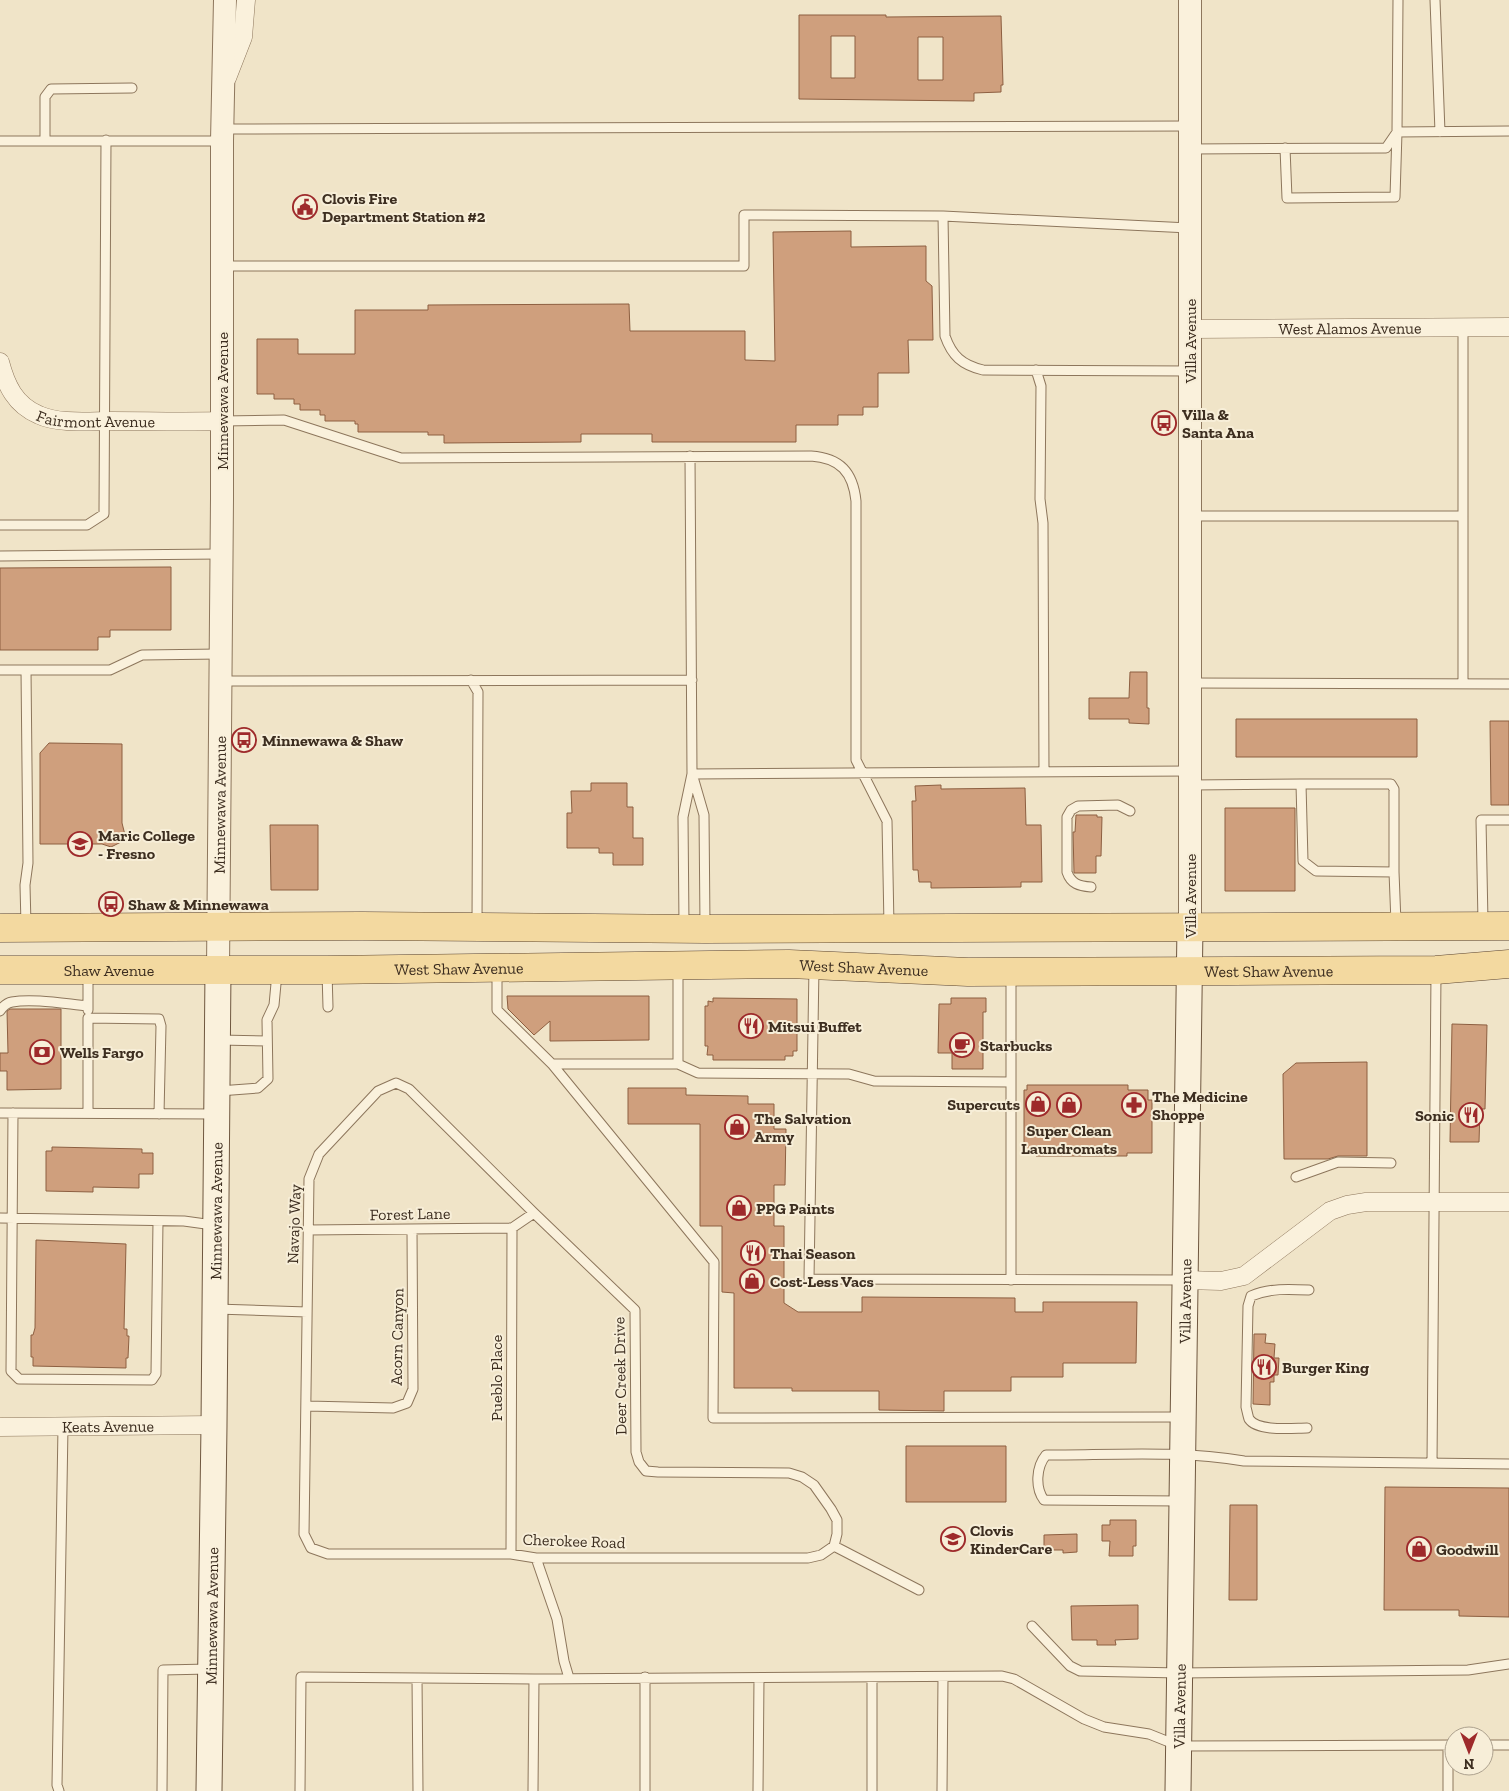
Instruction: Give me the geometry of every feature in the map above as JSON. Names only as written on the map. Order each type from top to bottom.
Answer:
[{"type":"main road","points":[[13,928],[477,926],[694,929],[1496,926]]},
{"type":"main road","name":"Villa Avenue","points":[[1178,1791],[1190,926]]},
{"type":"main road","points":[[716,965],[717,954],[722,947],[867,946],[889,928]]},
{"type":"main road","points":[[497,968],[522,950],[685,947],[694,945],[702,938],[694,929]]},
{"type":"main road","name":"West Shaw Avenue","points":[[218,970],[814,964],[928,971],[1010,972],[1436,970],[1509,964]]},
{"type":"main road","name":"Shaw Avenue","points":[[0,970],[218,970]]},
{"type":"main road","name":"Minnewawa Avenue","points":[[209,1791],[218,970]]},
{"type":"street","name":"Minnewawa Avenue","points":[[218,970],[222,135],[225,0]]},
{"type":"street","points":[[223,88],[243,37],[246,0]]},
{"type":"street","name":"Villa Avenue","points":[[1190,0],[1190,926]]},
{"type":"street","name":"West Alamos Avenue","points":[[1191,329],[1509,327]]},
{"type":"street","name":"Fairmont Avenue","points":[[0,362],[5,379],[13,395],[24,406],[40,416],[59,420],[222,421]]},
{"type":"street","points":[[1184,1280],[1221,1281],[1244,1276],[1330,1211],[1339,1207],[1366,1202],[1509,1202]]},
{"type":"street","name":"Keats Avenue","points":[[0,1427],[214,1425]]},
{"type":"lane","points":[[1284,148],[1287,198],[1395,197],[1398,0]]},
{"type":"lane","points":[[1436,0],[1440,132]]},
{"type":"lane","points":[[45,140],[45,97],[51,89],[132,88]]},
{"type":"lane","points":[[0,140],[106,140],[222,135],[1189,126]]},
{"type":"lane","points":[[1396,132],[1509,131]]},
{"type":"lane","points":[[1189,149],[1386,148],[1396,132]]},
{"type":"lane","points":[[0,525],[87,525],[104,514],[106,140]]},
{"type":"lane","points":[[222,266],[744,266],[744,215],[943,216],[1189,228]]},
{"type":"lane","points":[[943,216],[945,336],[948,346],[954,354],[970,367],[983,370],[1191,371]]},
{"type":"lane","points":[[1463,327],[1463,684]]},
{"type":"lane","points":[[1036,370],[1041,386],[1040,499],[1043,523],[1044,772]]},
{"type":"lane","points":[[222,421],[284,420],[401,458],[825,457],[836,462],[849,474],[854,484],[856,501],[856,760],[887,821],[889,928]]},
{"type":"lane","points":[[690,456],[692,774],[682,817],[694,929]]},
{"type":"lane","points":[[1190,516],[1463,516]]},
{"type":"lane","points":[[0,556],[221,554]]},
{"type":"lane","points":[[0,670],[110,670],[142,655],[221,654]]},
{"type":"lane","points":[[13,928],[25,884],[28,862],[26,670]]},
{"type":"lane","points":[[472,680],[478,692],[477,926]]},
{"type":"lane","points":[[220,681],[692,680]]},
{"type":"lane","points":[[1190,683],[1509,684]]},
{"type":"lane","points":[[692,774],[1044,772],[1301,784],[1391,784],[1394,789],[1396,926]]},
{"type":"lane","points":[[692,774],[704,815],[694,929]]},
{"type":"lane","points":[[1301,784],[1303,861],[1316,871],[1394,872]]},
{"type":"lane","points":[[1091,887],[1079,886],[1069,879],[1067,872],[1067,817],[1071,810],[1078,806],[1118,806],[1130,810]]},
{"type":"lane","points":[[1496,926],[1481,820],[1509,820]]},
{"type":"lane","points":[[678,964],[678,1064]]},
{"type":"lane","points":[[814,964],[809,1279],[1184,1280]]},
{"type":"lane","points":[[497,968],[497,1010],[552,1064],[714,1262],[713,1418],[1183,1417]]},
{"type":"lane","points":[[0,1113],[159,1114],[216,1103],[258,1088],[268,1079],[267,1020],[274,1005],[277,969]]},
{"type":"lane","points":[[88,970],[88,1113]]},
{"type":"lane","points":[[327,970],[328,1007]]},
{"type":"lane","points":[[1432,1463],[1436,970]]},
{"type":"lane","points":[[1010,972],[1011,1280]]},
{"type":"lane","points":[[0,1011],[3,1006],[11,1002],[25,1001],[88,1006]]},
{"type":"lane","points":[[88,1018],[159,1019],[161,1026],[159,1114]]},
{"type":"lane","points":[[217,1040],[266,1041]]},
{"type":"lane","points":[[552,1064],[678,1064],[698,1073],[849,1074],[874,1081],[1011,1082]]},
{"type":"lane","name":"Deer Creek Drive","points":[[396,1083],[409,1089],[635,1310],[636,1452],[639,1462],[646,1471],[789,1473],[802,1477],[814,1486],[837,1520],[837,1534],[834,1546]]},
{"type":"lane","name":"Navajo Way","points":[[311,1548],[304,1534],[309,1179],[319,1154],[378,1091],[396,1083]]},
{"type":"lane","points":[[12,1113],[11,1371],[19,1379],[152,1380],[156,1374],[158,1220]]},
{"type":"lane","points":[[1296,1176],[1338,1162],[1391,1163]]},
{"type":"lane","points":[[512,1228],[534,1213]]},
{"type":"lane","points":[[0,1218],[158,1220],[216,1225]]},
{"type":"lane","name":"Forest Lane","points":[[308,1230],[512,1228]]},
{"type":"lane","name":"Pueblo Place","points":[[511,1554],[512,1228]]},
{"type":"lane","name":"Acorn Canyon","points":[[307,1406],[393,1408],[407,1403],[413,1389],[412,1230]]},
{"type":"lane","points":[[1307,1428],[1257,1426],[1249,1419],[1246,1407],[1248,1306],[1251,1296],[1278,1289],[1309,1290]]},
{"type":"lane","points":[[215,1309],[307,1312]]},
{"type":"lane","points":[[59,1791],[57,1785],[63,1427]]},
{"type":"lane","points":[[1182,1501],[1044,1500],[1038,1493],[1039,1464],[1046,1456],[1182,1455],[1212,1456],[1244,1461],[1509,1464]]},
{"type":"lane","points":[[834,1546],[919,1590]]},
{"type":"lane","name":"Cherokee Road","points":[[311,1548],[328,1554],[511,1554],[536,1558],[808,1558],[821,1555],[834,1546]]},
{"type":"lane","points":[[536,1558],[557,1619],[564,1661],[569,1678]]},
{"type":"lane","points":[[1032,1626],[1070,1666],[1080,1671],[1180,1673],[1468,1670],[1509,1664]]},
{"type":"lane","points":[[162,1791],[163,1670],[210,1669]]},
{"type":"lane","points":[[300,1791],[301,1677],[759,1678],[1002,1676],[1014,1679],[1084,1719],[1104,1726],[1149,1734],[1179,1746],[1444,1745]]},
{"type":"lane","points":[[872,1677],[872,1791]]},
{"type":"lane","points":[[942,1791],[943,1677]]},
{"type":"lane","points":[[417,1678],[418,1791]]},
{"type":"lane","points":[[533,1791],[534,1678]]},
{"type":"lane","points":[[645,1791],[646,1678]]},
{"type":"lane","points":[[758,1791],[759,1678]]},
{"type":"lane","points":[[1494,1745],[1509,1745]]},
{"type":"lane","points":[[1448,1791],[1449,1776]]},
{"type":"building","points":[[799,15],[886,15],[886,17],[1001,16],[1003,85],[1001,85],[1001,92],[974,93],[974,101],[799,99]],"holes":[[[831,36],[855,36],[855,78],[831,78]],[[918,37],[943,37],[943,80],[918,80]]]},
{"type":"building","points":[[851,231],[851,247],[926,246],[926,281],[932,286],[933,340],[908,340],[909,373],[878,373],[878,407],[863,407],[863,415],[838,415],[838,425],[796,425],[796,442],[652,442],[652,434],[581,434],[581,442],[444,443],[444,435],[428,435],[428,432],[358,432],[358,424],[355,424],[355,421],[325,421],[325,415],[320,415],[320,410],[300,410],[300,404],[294,404],[294,399],[274,399],[274,394],[257,394],[257,339],[298,339],[298,354],[355,354],[355,310],[428,310],[428,305],[629,304],[630,331],[745,331],[745,360],[775,361],[773,232]]},
{"type":"building","points":[[171,567],[171,630],[110,630],[110,637],[98,637],[98,650],[0,650],[0,568]]},
{"type":"building","points":[[1130,672],[1147,672],[1149,724],[1129,723],[1129,719],[1089,719],[1089,698],[1129,698]]},
{"type":"building","points":[[1236,719],[1417,719],[1417,757],[1236,757]]},
{"type":"building","points":[[1490,721],[1509,721],[1509,805],[1491,805]]},
{"type":"building","points":[[49,743],[122,744],[122,823],[125,835],[121,842],[111,847],[102,844],[40,844],[40,753]]},
{"type":"building","points":[[591,783],[627,783],[627,807],[633,807],[633,838],[643,838],[643,865],[613,865],[613,853],[599,853],[599,848],[567,848],[567,813],[572,813],[571,791],[591,791]]},
{"type":"building","points":[[941,785],[941,789],[1025,788],[1026,825],[1041,825],[1042,882],[1021,882],[1021,887],[931,888],[931,882],[919,882],[918,870],[913,870],[912,801],[916,801],[915,786]]},
{"type":"building","points":[[1225,808],[1295,808],[1295,891],[1225,891]]},
{"type":"building","points":[[1076,815],[1097,815],[1097,817],[1102,817],[1101,856],[1096,856],[1096,873],[1074,873],[1073,832],[1075,832]]},
{"type":"building","points":[[270,825],[318,825],[318,890],[271,890]]},
{"type":"building","points":[[507,996],[649,996],[649,1040],[550,1041],[550,1021],[534,1035],[508,1009]]},
{"type":"building","name":"Mitsui Buffet","points":[[713,998],[797,999],[797,1051],[793,1051],[793,1056],[785,1056],[785,1060],[713,1060],[713,1055],[707,1055],[708,1046],[705,1046],[705,1006],[708,1006],[708,1001],[713,1002]]},
{"type":"building","points":[[951,998],[986,998],[986,1012],[983,1012],[983,1069],[952,1069],[952,1053],[938,1053],[939,1004],[951,1004]]},
{"type":"building","points":[[10,1009],[61,1009],[61,1089],[7,1090],[7,1071],[0,1071],[0,1053],[8,1053],[7,1011]]},
{"type":"building","points":[[1452,1024],[1487,1025],[1485,1109],[1480,1109],[1479,1142],[1450,1142]]},
{"type":"building","points":[[1367,1062],[1367,1156],[1338,1156],[1328,1159],[1284,1159],[1283,1074],[1296,1063]]},
{"type":"building","points":[[1027,1085],[1128,1085],[1128,1090],[1148,1090],[1148,1100],[1152,1100],[1152,1153],[1127,1153],[1127,1156],[1036,1156],[1036,1151],[1024,1151],[1024,1090],[1027,1090]]},
{"type":"building","points":[[628,1088],[686,1088],[686,1095],[748,1096],[748,1104],[774,1104],[774,1129],[786,1129],[785,1185],[774,1185],[774,1226],[784,1226],[784,1303],[798,1312],[862,1312],[862,1297],[1015,1298],[1015,1312],[1043,1312],[1043,1302],[1137,1302],[1136,1363],[1063,1363],[1063,1377],[1011,1377],[1011,1391],[944,1391],[944,1411],[879,1410],[879,1391],[792,1391],[792,1388],[734,1388],[734,1293],[722,1292],[722,1226],[700,1226],[700,1124],[628,1124]]},
{"type":"building","points":[[52,1147],[142,1149],[142,1153],[153,1153],[153,1174],[139,1174],[139,1188],[93,1187],[93,1192],[46,1191],[46,1151],[52,1151]]},
{"type":"building","points":[[36,1240],[126,1244],[124,1329],[127,1329],[127,1336],[129,1336],[126,1368],[33,1366],[31,1335],[33,1335],[35,1328]]},
{"type":"building","name":"Burger King","points":[[1254,1334],[1266,1334],[1265,1343],[1275,1344],[1274,1358],[1279,1358],[1278,1375],[1274,1375],[1274,1382],[1270,1382],[1270,1405],[1253,1404]]},
{"type":"building","points":[[906,1446],[1006,1446],[1006,1502],[906,1502]]},
{"type":"building","points":[[1385,1487],[1509,1488],[1509,1617],[1459,1616],[1459,1610],[1384,1610]]},
{"type":"building","points":[[1230,1505],[1257,1505],[1257,1600],[1229,1600]]},
{"type":"building","points":[[1110,1520],[1136,1520],[1136,1546],[1133,1546],[1133,1556],[1109,1556],[1110,1541],[1102,1541],[1102,1525],[1110,1525]]},
{"type":"building","points":[[1077,1534],[1077,1552],[1063,1553],[1063,1550],[1044,1550],[1044,1535]]},
{"type":"building","points":[[1138,1605],[1138,1639],[1115,1640],[1116,1645],[1097,1645],[1097,1640],[1072,1640],[1071,1606]]},
{"type":"place","name":"Clovis Fire Department Station #2","points":[[305,207]]},
{"type":"place","name":"Villa & Santa Ana","points":[[1164,423]]},
{"type":"place","name":"Minnewawa & Shaw","points":[[244,740]]},
{"type":"place","name":"Maric College - Fresno","points":[[80,844]]},
{"type":"place","name":"Shaw & Minnewawa","points":[[111,904]]},
{"type":"place","name":"Mitsui Buffet","points":[[751,1026]]},
{"type":"place","name":"Starbucks","points":[[962,1045]]},
{"type":"place","name":"Wells Fargo","points":[[42,1052]]},
{"type":"place","name":"Supercuts","points":[[1038,1104]]},
{"type":"place","name":"Super Clean Laundromats","points":[[1069,1105]]},
{"type":"place","name":"The Medicine Shoppe","points":[[1134,1105]]},
{"type":"place","name":"Sonic","points":[[1471,1115]]},
{"type":"place","name":"The Salvation Army","points":[[737,1127]]},
{"type":"place","name":"PPG Paints","points":[[739,1208]]},
{"type":"place","name":"Thai Season","points":[[753,1253]]},
{"type":"place","name":"Cost-Less Vacs","points":[[752,1281]]},
{"type":"place","name":"Burger King","points":[[1264,1367]]},
{"type":"place","name":"Clovis KinderCare","points":[[953,1539]]},
{"type":"place","name":"Goodwill","points":[[1419,1549]]}]
